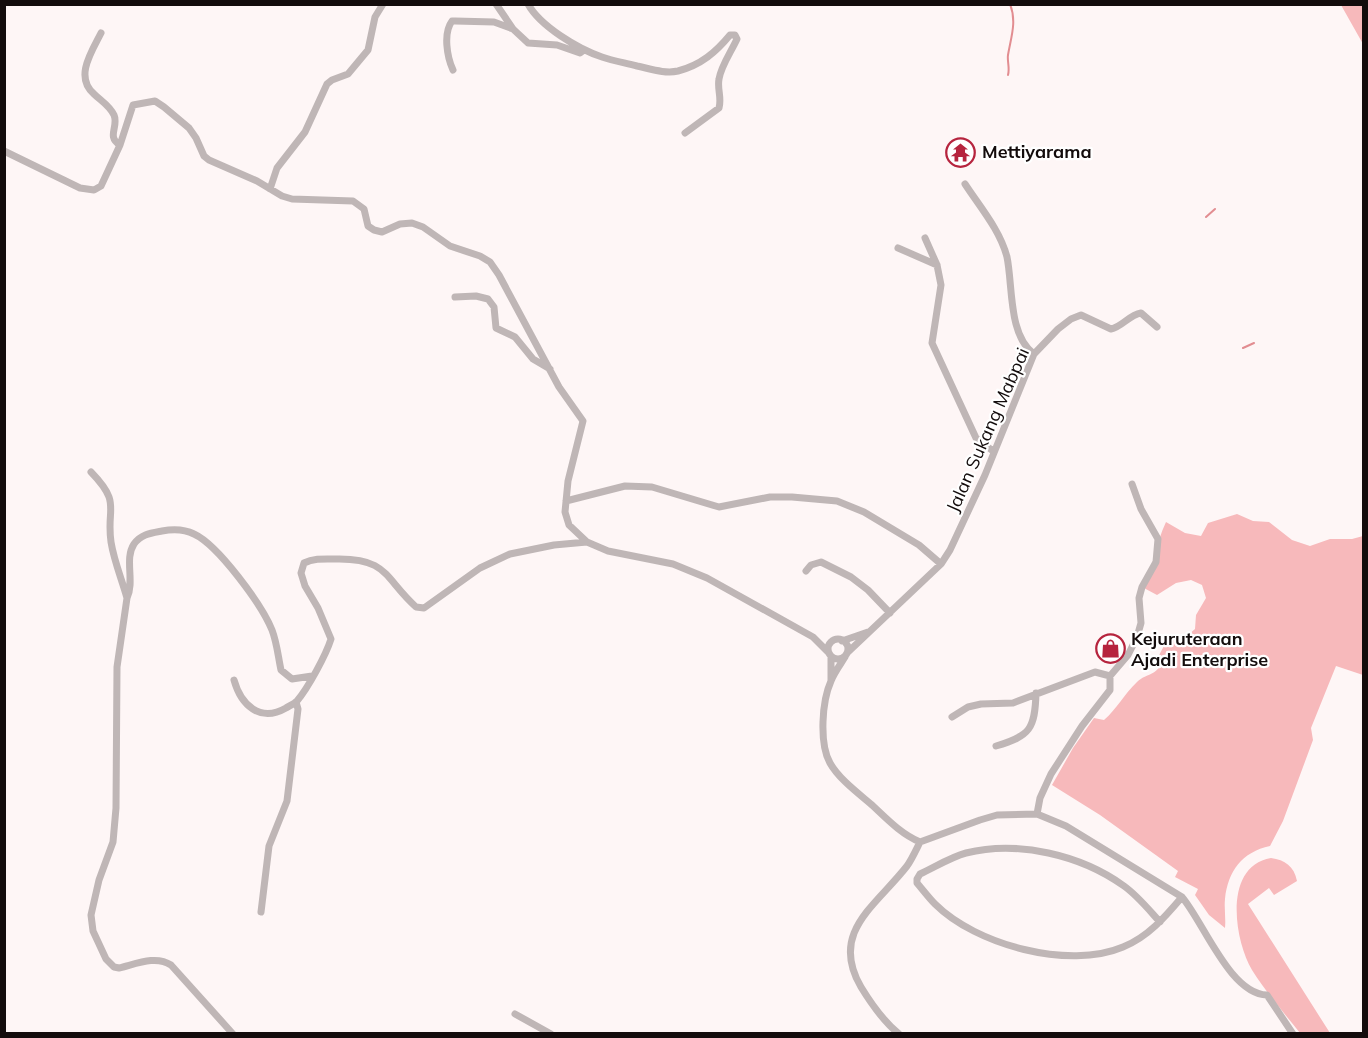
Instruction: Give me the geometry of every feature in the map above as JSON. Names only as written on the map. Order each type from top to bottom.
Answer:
[{"type":"street","points":[[270,189],[277,168],[305,132],[327,84],[352,71],[368,50],[375,17],[384,4]]},
{"type":"street","points":[[496,4],[517,34],[528,43],[557,45],[580,53],[584,50]]},
{"type":"street","points":[[528,4],[533,14],[542,23],[584,50],[601,57],[651,69],[677,71],[708,58],[730,34],[735,35],[737,39],[719,77],[718,90],[721,102],[719,108],[685,133]]},
{"type":"street","points":[[453,70],[447,39],[449,24],[452,21],[494,22],[513,29]]},
{"type":"street","points":[[101,33],[85,63],[85,79],[91,93],[106,104],[113,114],[116,120],[112,136],[120,145]]},
{"type":"street","points":[[6,153],[81,188],[94,190],[101,186],[120,145],[133,105],[155,101],[189,128],[204,156],[209,160],[292,199],[353,201],[364,209],[368,226],[374,230],[382,232],[400,224],[412,223],[423,227],[450,246],[480,256],[490,262],[499,275],[559,387],[583,421],[568,481],[566,521],[586,542],[608,551],[673,564],[708,578],[813,637],[830,655],[838,659],[846,655],[847,646],[839,640],[813,637]]},
{"type":"street","points":[[966,184],[1001,239],[1007,258],[1016,327],[1030,351],[1035,354]]},
{"type":"street","points":[[925,238],[937,265],[941,285],[932,343],[976,438],[993,452]]},
{"type":"street","points":[[898,248],[937,265]]},
{"type":"street","points":[[455,297],[481,296],[488,299],[494,307],[496,328],[515,337],[533,359],[549,369]]},
{"type":"street","name":"Jalan Sukang Mabpai","points":[[831,680],[846,655],[941,564],[955,541],[985,474],[1035,354],[1058,329],[1081,315],[1110,329],[1115,329],[1132,314],[1141,312],[1157,327]]},
{"type":"street","points":[[91,472],[109,495],[112,509],[111,544],[128,598]]},
{"type":"street","points":[[1037,814],[1040,798],[1051,774],[1082,726],[1110,690],[1110,676],[1133,648],[1141,623],[1139,598],[1142,587],[1156,562],[1158,539],[1141,509],[1132,484]]},
{"type":"street","points":[[566,501],[625,486],[652,487],[719,507],[770,497],[837,501],[864,512],[891,530],[920,545],[941,564]]},
{"type":"street","points":[[233,1034],[171,965],[164,960],[157,959],[119,968],[114,967],[106,959],[93,931],[91,915],[99,880],[113,842],[116,808],[117,667],[130,592],[130,555],[134,544],[142,535],[166,531],[182,530],[195,534],[218,552],[261,608],[278,648],[280,670],[292,679],[312,676]]},
{"type":"street","points":[[234,680],[242,698],[256,711],[275,714],[296,702],[324,656],[331,639],[301,573],[304,563],[309,560],[334,558],[363,560],[387,574],[416,607],[424,608],[480,568],[510,554],[554,545],[586,542]]},
{"type":"street","points":[[806,571],[811,564],[821,562],[851,577],[868,590],[890,613]]},
{"type":"street","name":"Jalan Sukang Mabpai","points":[[839,640],[870,632]]},
{"type":"street","points":[[830,655],[829,646],[839,640]]},
{"type":"street","name":"Jalan Sukang Mabpai","points":[[830,655],[831,680],[823,718],[824,737],[831,765],[892,823],[906,835],[920,842]]},
{"type":"street","points":[[952,717],[968,707],[981,704],[1013,703],[1095,672],[1110,676]]},
{"type":"street","points":[[996,746],[1021,737],[1028,731],[1033,716],[1036,693]]},
{"type":"street","points":[[261,912],[269,846],[287,801],[298,709],[296,702]]},
{"type":"street","points":[[899,1034],[887,1025],[868,999],[851,966],[849,954],[851,940],[861,917],[909,864],[920,842],[980,819],[997,815],[1037,814],[1066,826],[1182,897],[1212,945],[1238,979],[1256,993],[1267,995],[1293,1034]]},
{"type":"street","points":[[1160,922],[1126,887],[1105,874],[1074,861],[1026,849],[996,849],[965,853],[920,874],[917,879],[918,884],[936,905],[964,925],[986,936],[1035,952],[1056,955],[1096,956],[1124,947],[1160,922],[1182,897]]},
{"type":"street","points":[[515,1014],[550,1034]]},
{"type":"shaded area","points":[[1341,5],[1363,5],[1363,44]]},
{"type":"shaded area","points":[[1237,514],[1253,521],[1269,522],[1292,540],[1310,546],[1330,539],[1352,539],[1363,536],[1363,675],[1336,666],[1311,728],[1313,740],[1283,821],[1270,846],[1244,858],[1229,880],[1225,899],[1225,928],[1209,915],[1195,895],[1198,889],[1175,877],[1178,871],[1100,815],[1052,785],[1073,748],[1094,718],[1104,720],[1137,682],[1153,673],[1163,662],[1158,657],[1170,635],[1188,635],[1195,629],[1196,615],[1206,598],[1202,585],[1191,580],[1176,583],[1157,595],[1142,587],[1150,571],[1166,522],[1185,533],[1201,536],[1208,523]]},
{"type":"shaded area","points":[[1271,858],[1281,860],[1288,865],[1294,871],[1297,881],[1274,895],[1269,888],[1248,904],[1330,1033],[1300,1033],[1263,986],[1246,957],[1237,923],[1239,889],[1245,875],[1256,864]]},
{"type":"waterway","points":[[1008,75],[1008,55],[1013,23],[1010,4]]},
{"type":"waterway","points":[[1206,217],[1215,209]]},
{"type":"waterway","points":[[1243,348],[1254,343]]},
{"type":"place","name":"Mettiyarama","points":[[961,152]]},
{"type":"place","name":"Kejuruteraan Ajadi Enterprise","points":[[1110,649]]}]
